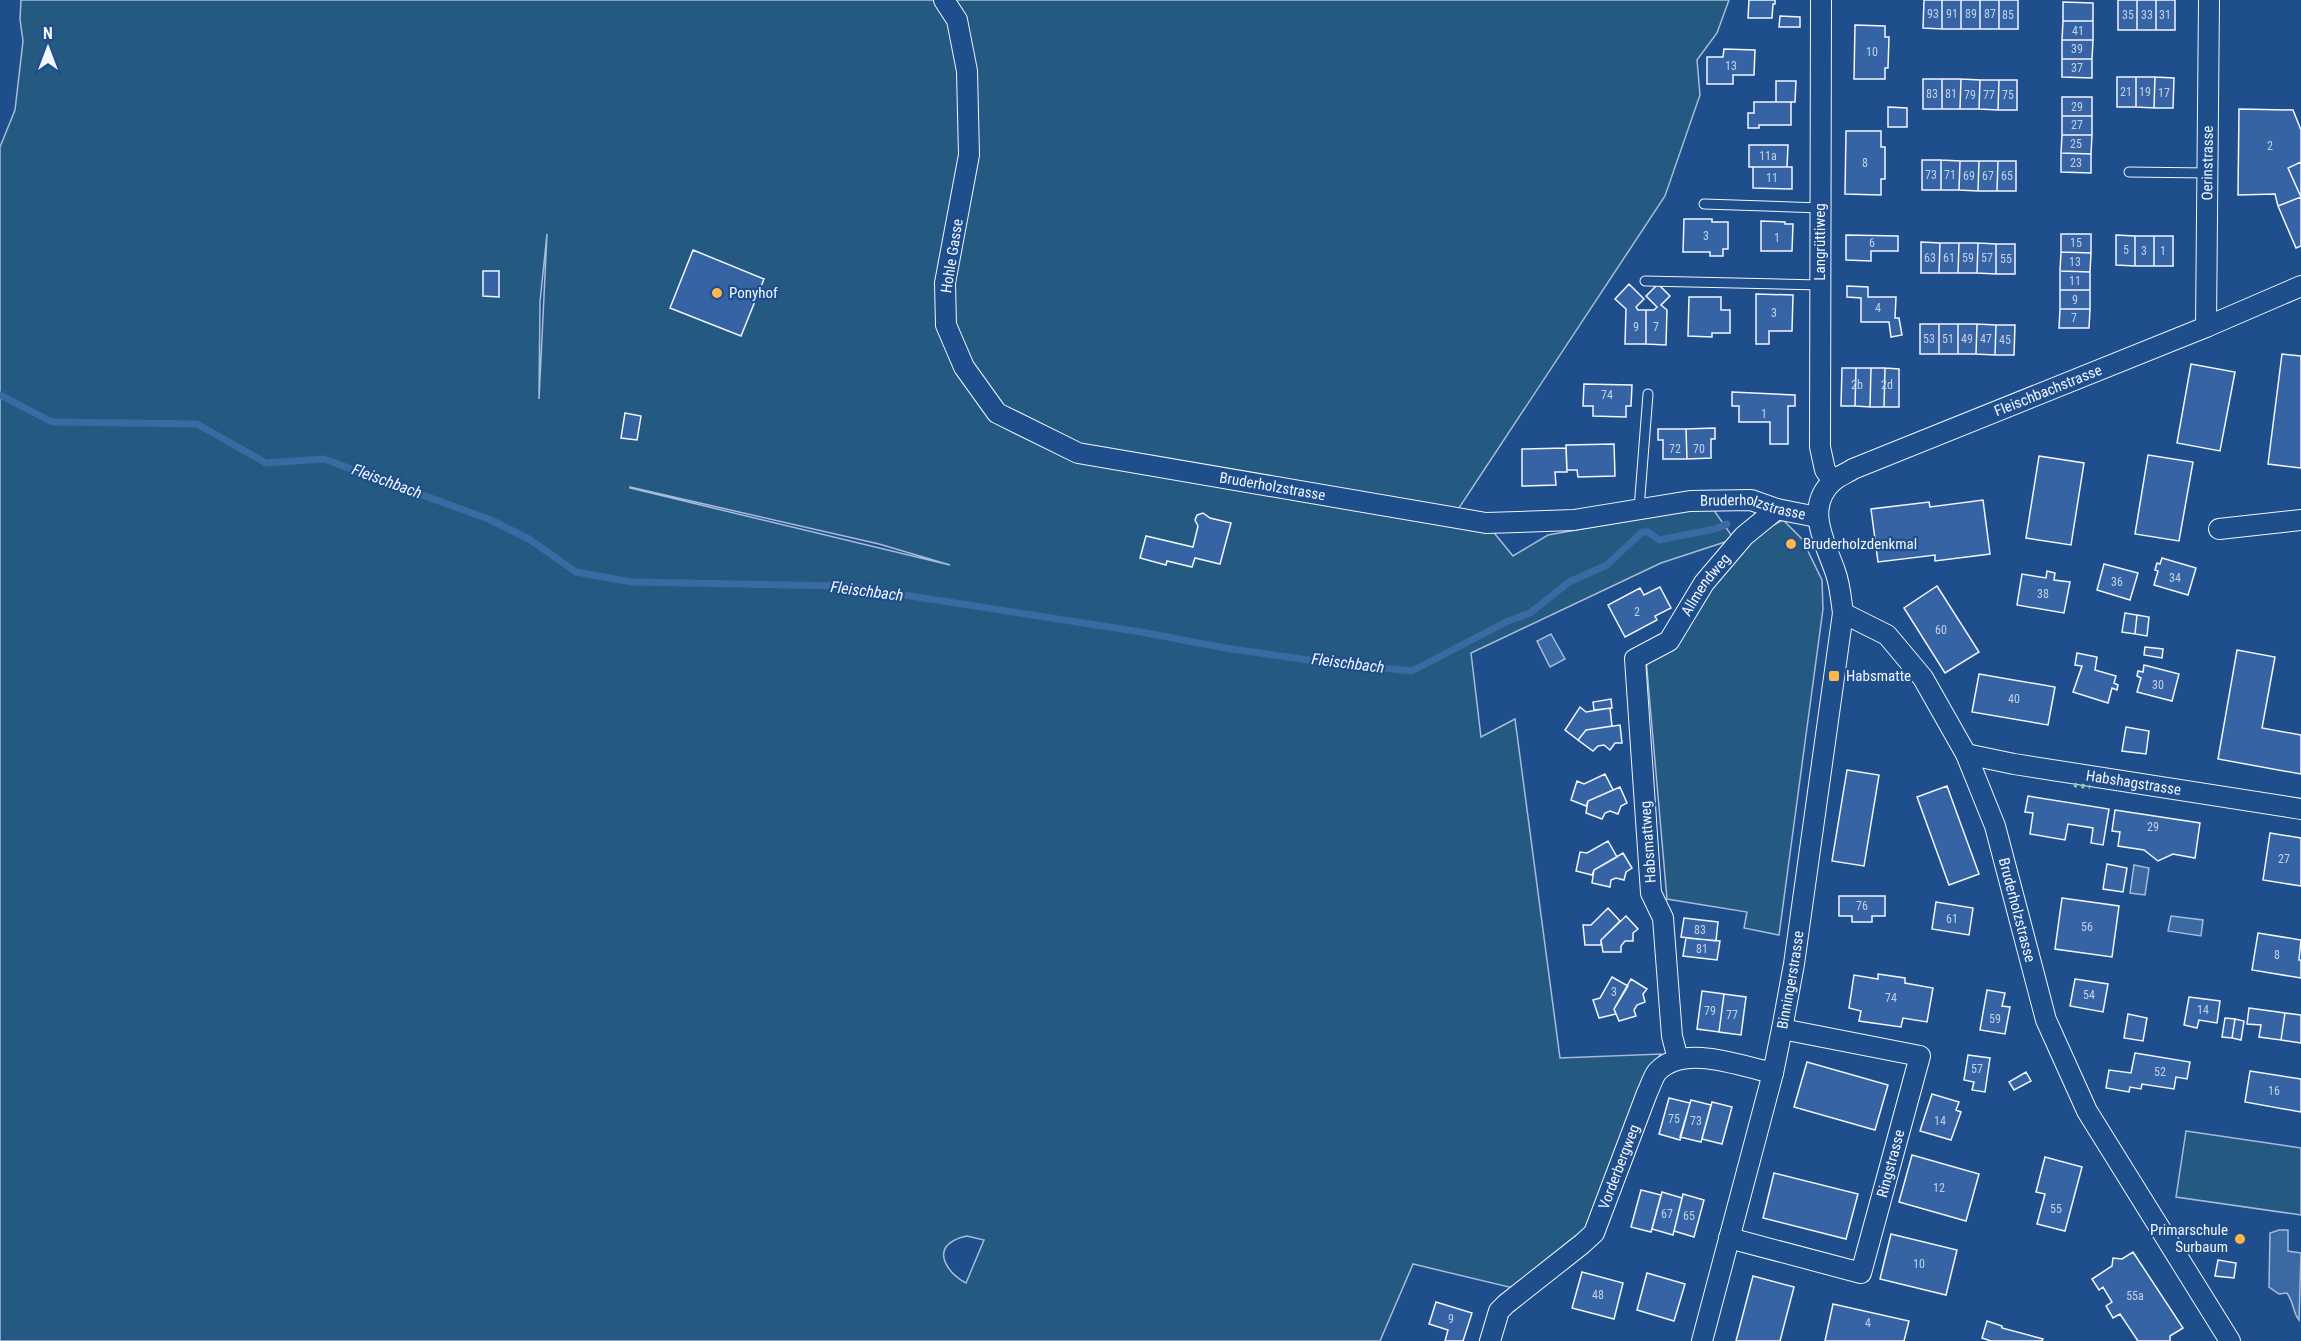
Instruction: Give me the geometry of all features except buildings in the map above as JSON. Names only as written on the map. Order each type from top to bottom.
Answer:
[{"type":"street","name":"Hohle Gasse","points":[[944,0],[957,20],[968,71],[969,155],[945,283],[946,325],[964,367],[998,413],[1078,453]]},
{"type":"street","name":"Langrüttiweg","points":[[1821,0],[1820,447],[1825,470],[1833,481]]},
{"type":"street","name":"Oerinstrasse","points":[[2206,327],[2210,0]]},
{"type":"street","name":"Fleischbachstrasse","points":[[1833,481],[1853,469],[2206,327],[2301,286]]},
{"type":"street","name":"Bruderholzstrasse","points":[[1078,453],[1486,523],[1574,520],[1690,501],[1741,500],[1751,500],[1777,509],[1817,518],[1823,542],[1836,573],[1843,612],[1887,635],[1923,678],[1966,754],[1995,826],[2046,1020],[2087,1111],[2230,1341]]},
{"type":"street","points":[[1817,518],[1822,498],[1833,481]]},
{"type":"street","name":"Allmendweg","points":[[1635,659],[1669,640],[1704,583],[1744,536],[1777,509]]},
{"type":"street","points":[[2219,530],[2301,520]]},
{"type":"street","name":"Binningerstrasse","points":[[1702,1341],[1773,1073],[1782,1029],[1794,964],[1843,612]]},
{"type":"street","name":"Habsmattweg","points":[[1635,659],[1651,893],[1663,918],[1672,1036],[1678,1059]]},
{"type":"street","name":"Habshagstrasse","points":[[1966,754],[2025,766],[2301,809]]},
{"type":"street","name":"Ringstrasse","points":[[1729,1238],[1861,1273],[1920,1056],[1782,1029]]},
{"type":"street","points":[[1678,1059],[1704,1058],[1773,1073]]},
{"type":"street","name":"Vorderbergweg","points":[[1490,1341],[1499,1311],[1594,1233],[1657,1072],[1678,1059]]},
{"type":"lane","points":[[2129,171],[2208,172]]},
{"type":"lane","points":[[1704,204],[1820,208]]},
{"type":"lane","points":[[1645,282],[1820,285]]},
{"type":"lane","points":[[1639,509],[1648,394]]},
{"type":"shaded area","points":[[21,0],[1729,0],[1717,33],[1697,60],[1700,95],[1665,196],[1453,517],[1486,523],[1513,556],[1548,535],[1711,506],[1734,539],[1661,563],[1471,653],[1481,737],[1515,719],[1560,1058],[1661,1054],[1639,1088],[1601,1199],[1582,1234],[1513,1288],[1413,1264],[1380,1341],[0,1341],[0,147],[15,110],[23,41],[20,19]],"holes":[[[547,234],[539,399],[540,302]],[[630,488],[879,544],[950,565]],[[967,1236],[984,1240],[966,1283],[950,1270],[944,1258],[947,1246]]]},
{"type":"shaded area","points":[[1783,520],[1802,539],[1822,580],[1823,609],[1779,935],[1744,928],[1747,912],[1667,899],[1646,658],[1749,538]]},
{"type":"shaded area","points":[[1551,634],[1565,659],[1550,667],[1537,641]]},
{"type":"shaded area","points":[[2134,865],[2149,868],[2145,895],[2130,893]]},
{"type":"shaded area","points":[[2171,916],[2203,920],[2201,936],[2168,931]]},
{"type":"shaded area","points":[[2186,1131],[2301,1148],[2301,1215],[2176,1197]]},
{"type":"shaded area","points":[[2288,1230],[2288,1251],[2301,1253],[2299,1320],[2287,1293],[2279,1294],[2269,1287],[2270,1233]]},
{"type":"waterway","name":"Fleischbach","points":[[0,395],[52,422],[197,424],[266,463],[324,459],[491,520],[529,539],[576,572],[632,582],[846,586],[1141,632],[1225,648],[1315,661],[1412,671],[1508,621],[1530,613],[1569,582],[1607,565],[1642,532],[1648,532],[1659,540],[1715,529],[1727,524]]},
{"type":"hedge","points":[[2074,785],[2090,787]]},
{"type":"place","name":"Ponyhof","points":[[717,293]]},
{"type":"place","name":"Bruderholzdenkmal","points":[[1791,544]]},
{"type":"place","name":"Habsmatte","points":[[1834,676]]},
{"type":"place","name":"Primarschule Surbaum","points":[[2240,1239]]}]
